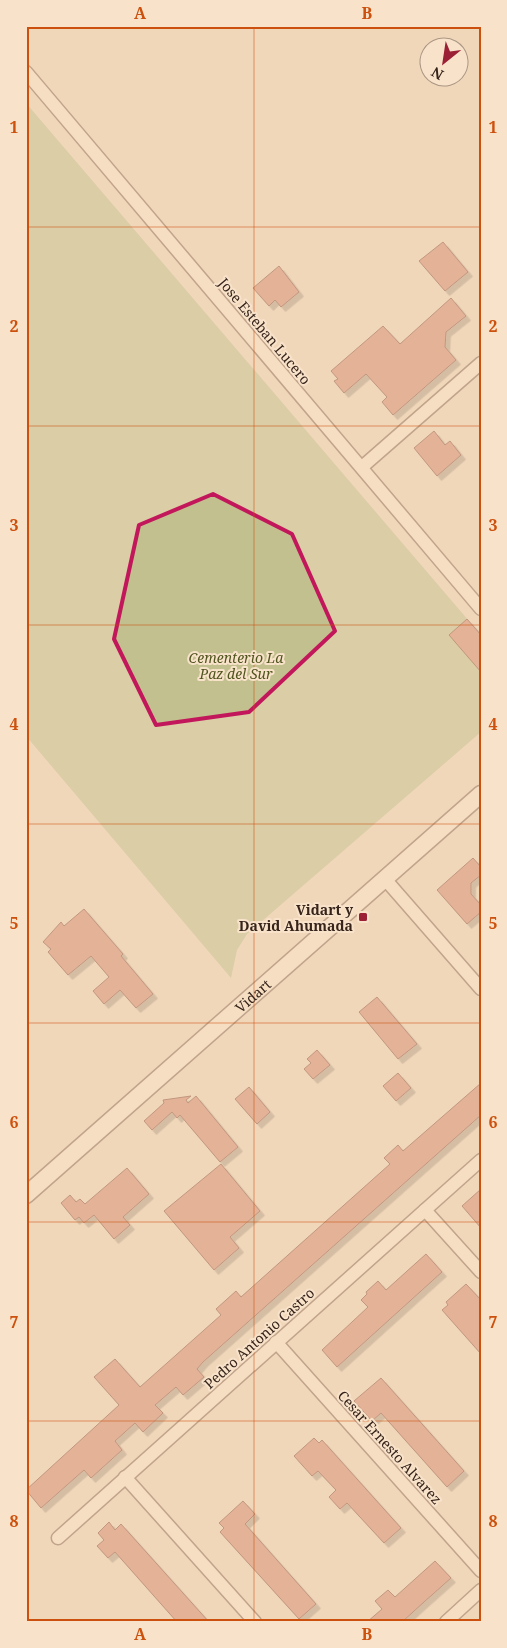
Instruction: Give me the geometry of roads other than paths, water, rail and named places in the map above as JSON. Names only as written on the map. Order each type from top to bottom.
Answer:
[{"type":"street","name":"Jose Esteban Lucero","points":[[26,72],[481,609]]},
{"type":"street","points":[[362,468],[481,363]]},
{"type":"street","name":"Vidart","points":[[26,1195],[481,794]]},
{"type":"street","points":[[384,879],[481,989]]},
{"type":"street","name":"Pedro Antonio Castro","points":[[58,1538],[481,1160]]},
{"type":"street","points":[[425,1210],[481,1272]]},
{"type":"street","name":"Cesar Ernesto Alvarez","points":[[276,1342],[481,1571]]},
{"type":"street","points":[[125,1477],[254,1622]]},
{"type":"street","points":[[446,1622],[481,1590]]},
{"type":"place","name":"Vidart y David Ahumada","points":[[363,917]]},
{"type":"park label","name":"Cementerio La Paz del Sur","points":[[236,666]]}]
